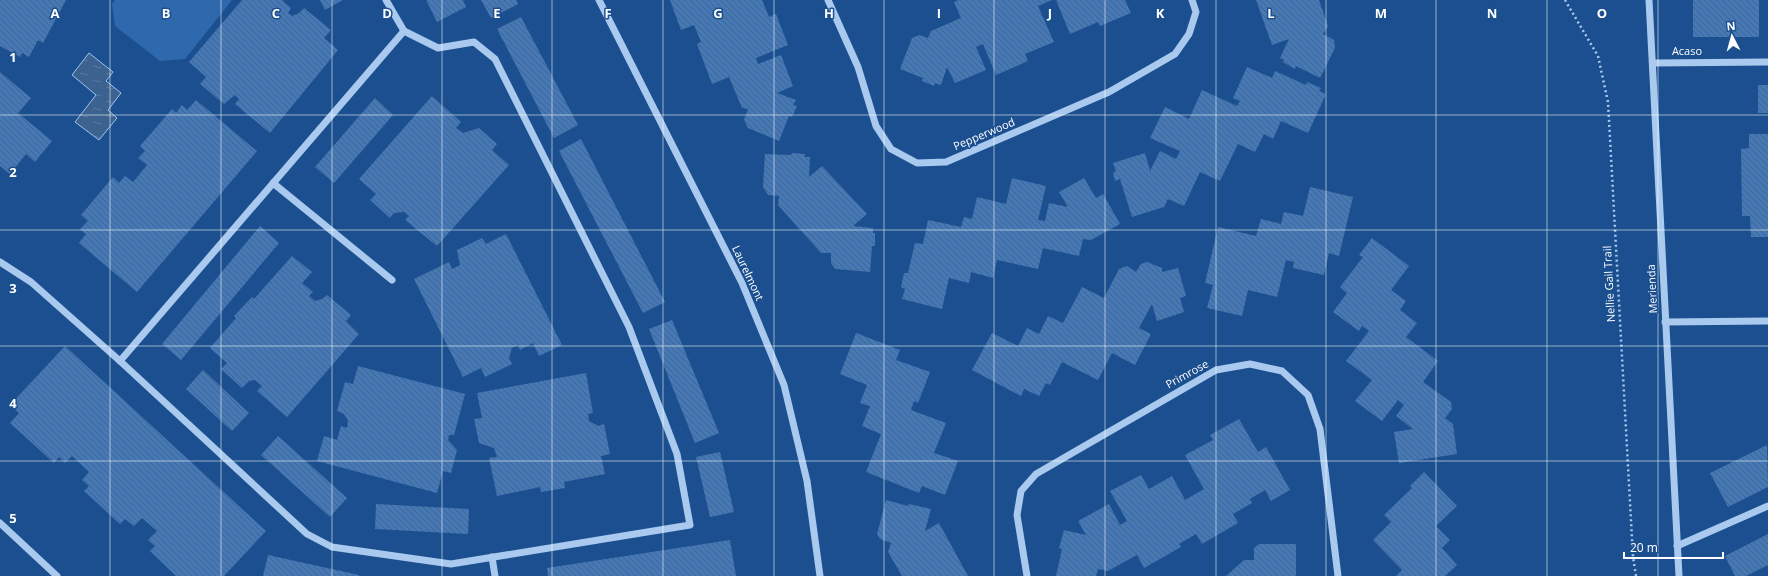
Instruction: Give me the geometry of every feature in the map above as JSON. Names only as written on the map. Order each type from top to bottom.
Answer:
[{"type":"street","points":[[0,262],[31,282],[120,361],[307,534],[332,547],[451,564],[690,525],[677,454],[629,327],[495,59],[474,42],[438,48],[404,31],[386,0]]},
{"type":"street","name":"Laurelmont","points":[[599,0],[742,283],[784,386],[807,480],[820,576]]},
{"type":"street","name":"Pepperwood","points":[[828,0],[858,67],[876,126],[891,149],[917,163],[946,162],[1109,92],[1175,54],[1189,34],[1196,12],[1192,0]]},
{"type":"street","name":"Merienda","points":[[1649,0],[1654,63],[1665,322],[1679,576]]},
{"type":"street","points":[[120,361],[404,31]]},
{"type":"street","name":"Acaso","points":[[1654,63],[1768,62]]},
{"type":"street","points":[[273,183],[392,280]]},
{"type":"street","points":[[1665,322],[1768,321]]},
{"type":"street","name":"Primrose","points":[[1027,576],[1017,515],[1021,491],[1036,474],[1216,370],[1250,364],[1282,371],[1308,395],[1320,429],[1338,576]]},
{"type":"street","points":[[1678,546],[1768,506]]},
{"type":"street","points":[[0,522],[57,576]]},
{"type":"street","points":[[492,557],[496,576]]},
{"type":"path","name":"Nellie Gail Trail","points":[[1564,0],[1598,56],[1608,102],[1633,557],[1636,576]]},
{"type":"shaded area","points":[[115,0],[232,0],[185,59],[160,61],[115,26],[112,4]]},
{"type":"water","points":[[89,53],[113,72],[106,81],[121,93],[108,110],[117,118],[99,140],[75,122],[96,95],[72,75]]},
{"type":"building","points":[[0,0],[66,0],[43,43],[38,40],[29,57],[22,53],[20,57],[0,46]]},
{"type":"building","points":[[242,0],[282,0],[291,8],[288,13],[292,16],[299,13],[304,8],[331,30],[324,38],[338,50],[270,133],[235,104],[239,99],[235,95],[224,104],[200,84],[206,77],[189,62]]},
{"type":"building","points":[[320,0],[343,0],[325,10]]},
{"type":"building","points":[[426,0],[463,0],[466,7],[437,22]]},
{"type":"building","points":[[481,0],[516,0],[518,4],[491,18]]},
{"type":"building","points":[[670,0],[762,0],[769,17],[776,14],[788,45],[756,58],[758,64],[781,55],[793,86],[777,93],[796,100],[793,105],[797,106],[792,117],[789,116],[779,141],[748,128],[744,120],[748,109],[742,108],[729,77],[712,84],[697,44],[701,42],[694,25],[681,30]]},
{"type":"building","points":[[959,0],[1052,0],[1038,6],[1054,42],[1025,54],[1028,61],[996,75],[983,44],[976,47],[986,70],[955,83],[947,67],[941,85],[935,83],[934,86],[922,81],[923,78],[900,69],[912,38],[919,35],[928,38],[931,31],[961,18],[954,2]]},
{"type":"building","points":[[1056,0],[1125,0],[1131,13],[1100,26],[1098,22],[1070,34]]},
{"type":"building","points":[[1256,0],[1319,0],[1328,26],[1323,34],[1334,40],[1335,48],[1320,78],[1296,66],[1295,69],[1283,62],[1284,60],[1280,58],[1289,39],[1272,45]]},
{"type":"building","points":[[1693,0],[1759,0],[1759,37],[1693,37]]},
{"type":"building","points":[[521,17],[578,125],[554,138],[497,29]]},
{"type":"building","points":[[1247,67],[1272,78],[1275,71],[1306,85],[1307,82],[1321,88],[1319,91],[1326,94],[1308,133],[1281,121],[1273,139],[1264,134],[1255,152],[1238,144],[1220,181],[1200,172],[1184,206],[1168,199],[1164,207],[1132,217],[1120,179],[1115,181],[1113,173],[1116,171],[1113,163],[1145,153],[1150,171],[1160,151],[1176,159],[1180,151],[1150,138],[1165,107],[1189,119],[1202,90],[1237,106],[1240,101],[1233,98]]},
{"type":"building","points":[[0,72],[31,98],[18,113],[52,141],[35,162],[26,154],[10,174],[0,166]]},
{"type":"building","points":[[1758,85],[1768,85],[1768,113],[1758,113]]},
{"type":"building","points":[[432,96],[461,122],[456,128],[463,133],[479,128],[497,144],[492,150],[509,165],[437,246],[405,220],[409,216],[404,212],[394,213],[390,218],[370,200],[376,194],[359,179]]},
{"type":"building","points":[[375,98],[393,115],[334,183],[315,167]]},
{"type":"building","points":[[196,100],[257,151],[137,292],[79,243],[86,234],[80,229],[88,221],[81,215],[113,177],[119,183],[125,176],[133,182],[147,165],[138,158],[145,151],[140,146],[172,109],[176,113],[182,105],[187,110]]},
{"type":"building","points":[[1749,134],[1768,134],[1768,237],[1751,237],[1750,216],[1742,216],[1741,149],[1749,148]]},
{"type":"building","points":[[581,139],[665,302],[643,313],[559,151]]},
{"type":"building","points":[[792,153],[805,154],[805,157],[810,157],[809,177],[822,166],[867,214],[853,226],[873,228],[873,233],[875,233],[875,246],[872,246],[870,272],[835,269],[831,263],[831,253],[821,253],[778,205],[779,196],[768,195],[763,187],[765,154],[791,155]]},
{"type":"building","points":[[1012,178],[1046,186],[1038,220],[1045,221],[1049,203],[1068,207],[1059,192],[1084,178],[1096,198],[1103,194],[1120,224],[1091,240],[1083,239],[1079,256],[1043,248],[1038,269],[997,260],[993,278],[971,272],[969,283],[949,278],[942,309],[902,299],[905,289],[901,287],[904,273],[908,273],[915,243],[923,244],[928,220],[961,227],[964,217],[972,219],[977,197],[1006,204]]},
{"type":"building","points":[[1310,187],[1353,197],[1339,256],[1329,253],[1324,275],[1293,268],[1294,262],[1286,260],[1277,297],[1248,290],[1242,316],[1207,308],[1213,285],[1205,283],[1218,227],[1256,236],[1261,219],[1281,224],[1284,212],[1303,216]]},
{"type":"building","points":[[260,226],[279,243],[181,360],[162,344]]},
{"type":"building","points":[[506,234],[562,345],[539,356],[533,343],[520,350],[518,345],[512,348],[509,358],[512,364],[485,377],[481,368],[463,377],[414,279],[449,262],[452,269],[460,265],[457,250],[482,238],[486,244]]},
{"type":"building","points":[[1372,238],[1409,266],[1391,290],[1406,301],[1400,310],[1417,323],[1406,337],[1438,361],[1423,382],[1451,402],[1452,409],[1445,418],[1453,424],[1457,454],[1399,463],[1394,432],[1413,429],[1396,416],[1404,405],[1398,400],[1382,421],[1355,401],[1372,380],[1346,361],[1369,331],[1362,326],[1359,331],[1333,312],[1347,293],[1340,287],[1363,257],[1359,255]]},
{"type":"building","points":[[292,256],[312,272],[302,283],[313,292],[309,296],[315,301],[322,299],[327,295],[351,315],[346,321],[359,334],[287,417],[257,391],[262,386],[255,380],[249,381],[242,388],[221,369],[227,363],[210,348],[236,318],[234,316],[252,297],[254,299]]},
{"type":"building","points":[[1147,262],[1162,268],[1162,272],[1178,268],[1186,296],[1180,298],[1184,312],[1157,321],[1152,304],[1139,328],[1151,334],[1135,365],[1112,353],[1098,380],[1062,362],[1050,385],[1046,383],[1039,396],[1024,389],[1021,396],[972,370],[992,333],[1018,346],[1027,328],[1039,334],[1048,316],[1063,323],[1082,287],[1104,298],[1119,269],[1127,266],[1136,272],[1141,264]]},
{"type":"building","points":[[672,320],[719,433],[695,443],[649,329]]},
{"type":"building","points":[[856,333],[900,350],[896,360],[930,372],[918,403],[914,401],[911,410],[946,423],[934,453],[958,461],[945,495],[922,486],[919,493],[866,472],[881,434],[862,426],[870,406],[860,403],[867,385],[840,374]]},
{"type":"building","points":[[65,346],[266,531],[224,576],[176,576],[150,551],[155,546],[148,540],[157,531],[142,518],[134,526],[125,519],[120,524],[84,491],[89,486],[82,480],[89,472],[72,456],[65,463],[59,457],[54,463],[10,423],[19,413],[10,405]]},
{"type":"building","points":[[358,366],[465,394],[454,435],[449,435],[448,440],[457,450],[451,473],[443,471],[437,493],[317,461],[324,436],[337,440],[341,426],[347,428],[348,421],[344,414],[337,411],[345,382],[353,384]]},
{"type":"building","points":[[203,370],[249,413],[232,431],[186,389]]},
{"type":"building","points":[[586,373],[593,413],[588,414],[589,421],[598,426],[604,424],[610,454],[601,456],[605,474],[564,482],[565,488],[541,492],[540,487],[497,496],[489,458],[497,457],[494,448],[479,443],[474,419],[482,418],[477,393]]},
{"type":"building","points":[[1239,419],[1258,452],[1266,447],[1290,490],[1271,501],[1265,490],[1250,499],[1252,503],[1233,514],[1238,523],[1202,544],[1196,534],[1179,544],[1181,547],[1144,568],[1137,555],[1108,571],[1098,569],[1096,576],[1056,576],[1062,549],[1059,548],[1064,530],[1086,535],[1078,521],[1109,504],[1120,525],[1127,521],[1110,491],[1141,475],[1149,489],[1172,476],[1185,500],[1204,489],[1185,455],[1213,440],[1210,435]]},
{"type":"building","points":[[278,436],[347,498],[330,517],[261,455]]},
{"type":"building","points":[[1767,445],[1768,487],[1728,507],[1710,473]]},
{"type":"building","points":[[720,452],[734,512],[710,517],[696,457]]},
{"type":"building","points":[[1424,472],[1457,506],[1436,526],[1450,540],[1442,548],[1457,565],[1445,576],[1396,576],[1402,570],[1373,540],[1391,522],[1384,515],[1412,488],[1410,486]]},
{"type":"building","points":[[886,500],[908,506],[909,504],[931,509],[925,531],[939,523],[968,576],[902,576],[888,552],[891,543],[880,539],[877,534]]},
{"type":"building","points":[[376,504],[469,509],[468,534],[375,529]]},
{"type":"building","points":[[1768,534],[1768,565],[1746,576],[1735,576],[1725,556]]},
{"type":"building","points":[[730,540],[736,576],[548,576],[547,568]]},
{"type":"building","points":[[1259,544],[1296,544],[1296,576],[1226,576],[1244,560],[1254,560],[1254,548]]},
{"type":"building","points":[[268,555],[359,575],[359,576],[263,576]]}]
